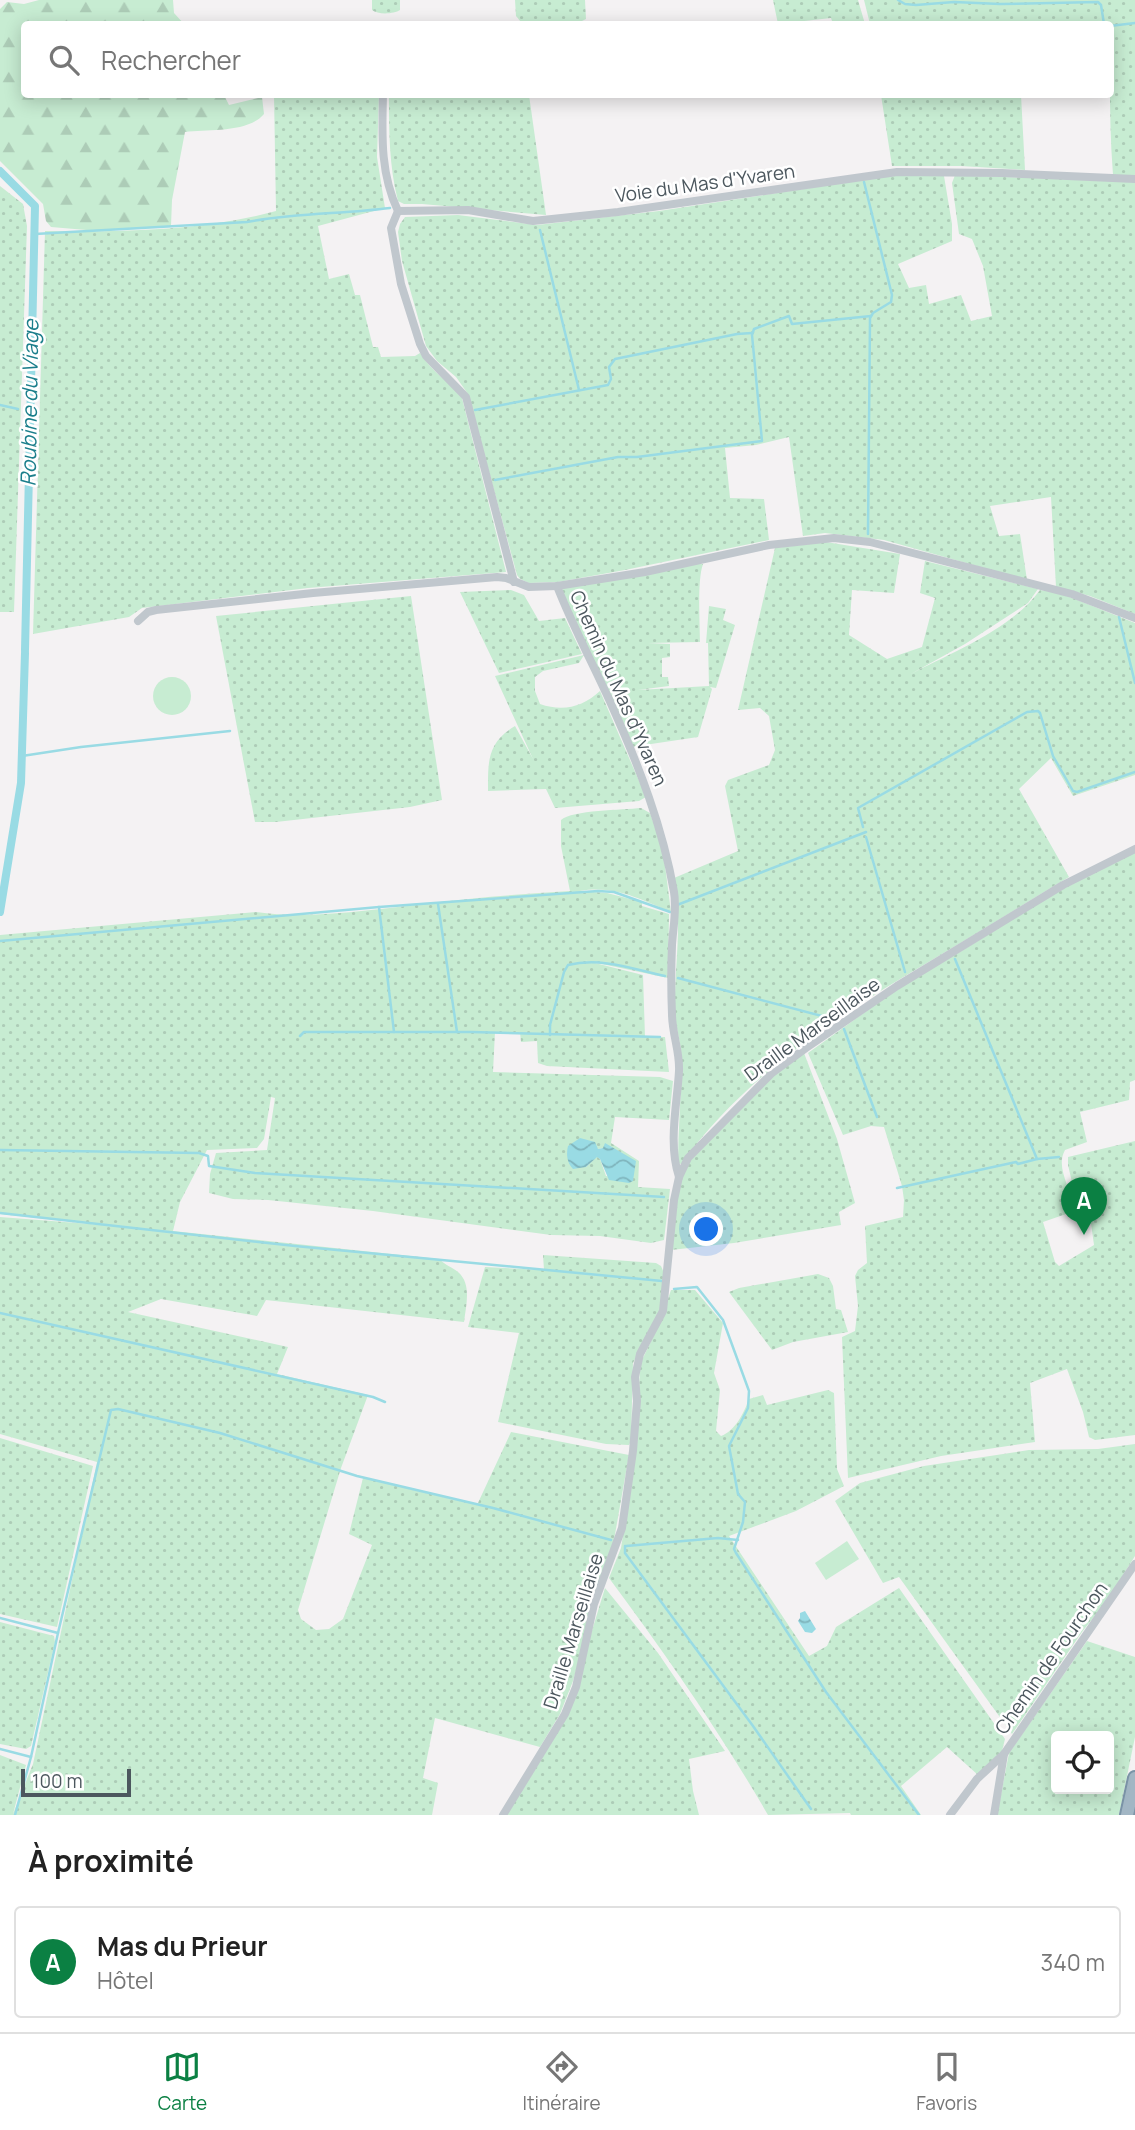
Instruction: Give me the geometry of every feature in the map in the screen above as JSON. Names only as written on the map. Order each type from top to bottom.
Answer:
[{"type":"highway","points":[[1127,1815],[1135,1778]]},
{"type":"street","points":[[383,98],[382,157],[398,211],[391,228],[401,284],[426,356],[466,397],[514,582]]},
{"type":"street","name":"Voie du Mas d'Yvaren","points":[[398,211],[468,210],[533,221],[618,212],[897,172],[1135,179]]},
{"type":"street","points":[[138,621],[148,612],[156,610],[313,593],[497,578],[529,587],[557,586],[645,572],[769,545],[834,538],[870,542],[1072,594],[1135,618]]},
{"type":"street","name":"Chemin du Mas d'Yvaren","points":[[557,586],[645,786],[665,849],[674,891],[671,1018],[680,1054],[674,1125],[679,1177]]},
{"type":"street","name":"Draille Marseillaise","points":[[503,1815],[565,1714],[576,1687],[594,1604],[622,1528],[633,1451],[637,1401],[635,1377],[640,1354],[663,1311],[673,1211],[679,1177],[688,1158],[772,1073],[806,1048],[897,986],[1040,899],[1135,849]]},
{"type":"street","name":"Chemin de Fourchon","points":[[994,1815],[1004,1754],[1135,1563]]},
{"type":"street","points":[[950,1815],[977,1779],[1004,1754]]},
{"type":"green space","points":[[39,0],[173,0],[174,13],[181,21],[21,21],[21,98],[226,98],[229,105],[262,98],[264,114],[248,124],[228,129],[185,132],[172,200],[171,226],[98,231],[51,227],[46,221],[43,204],[0,161],[0,9],[7,2],[24,4]]},
{"type":"green space","points":[[372,0],[400,0],[400,10],[375,12],[372,10]]},
{"type":"green space","points":[[515,0],[585,0],[586,19],[582,21],[520,21],[516,16]]},
{"type":"green space","points":[[773,0],[858,0],[864,21],[832,21],[831,18],[777,21]]},
{"type":"green space","points":[[864,0],[1135,0],[1135,175],[1113,175],[1110,98],[1114,98],[1114,21],[869,21]]},
{"type":"green space","points":[[274,98],[379,98],[377,157],[385,208],[318,226],[329,279],[349,274],[355,295],[360,295],[373,347],[378,347],[381,357],[415,356],[420,353],[462,398],[506,572],[308,588],[142,608],[129,617],[33,634],[45,231],[191,226],[276,211]]},
{"type":"green space","points":[[389,98],[529,98],[546,215],[404,204],[398,201],[389,135]]},
{"type":"green space","points":[[881,98],[1021,98],[1025,170],[892,166]]},
{"type":"green space","points":[[895,175],[944,176],[952,241],[898,264],[909,288],[926,285],[929,304],[961,295],[971,321],[992,316],[983,266],[972,239],[959,234],[952,183],[955,175],[1135,182],[1135,614],[1090,596],[1056,587],[1051,497],[990,506],[999,536],[1020,534],[1027,580],[884,540],[825,533],[803,536],[789,437],[756,445],[725,448],[730,498],[764,499],[769,540],[558,582],[529,583],[520,579],[468,394],[456,377],[437,361],[426,346],[402,261],[398,232],[405,217],[458,215],[537,225],[659,211]]},
{"type":"green space","points":[[0,186],[23,204],[27,226],[14,612],[0,612]]},
{"type":"green space","points":[[826,542],[900,554],[894,593],[852,590],[849,635],[887,659],[922,647],[935,598],[920,593],[925,561],[1038,589],[1028,603],[965,644],[909,675],[962,649],[1014,617],[1028,604],[1040,590],[1060,593],[1135,623],[1135,775],[1073,796],[1051,758],[1019,789],[1069,877],[825,1027],[762,1076],[733,1103],[681,1164],[678,1163],[681,1055],[675,1012],[678,929],[674,878],[738,851],[725,786],[728,780],[769,765],[775,750],[769,716],[760,708],[738,710],[775,548]]},
{"type":"green space","points":[[689,564],[703,564],[699,591],[700,642],[648,643],[670,644],[670,657],[662,658],[662,677],[668,677],[669,686],[638,690],[709,686],[706,643],[709,606],[726,609],[723,620],[735,625],[716,688],[710,687],[712,689],[698,737],[631,747],[562,591],[563,588]]},
{"type":"green space","points":[[511,590],[524,595],[539,621],[565,618],[582,654],[499,673],[460,592]]},
{"type":"green space","points":[[411,596],[442,800],[410,807],[255,822],[216,616]]},
{"type":"green space","points":[[584,655],[579,663],[543,671],[535,677],[535,691],[540,704],[565,708],[587,701],[600,691],[646,797],[639,801],[555,808],[546,789],[488,791],[491,754],[506,732],[515,726],[533,759],[495,676]]},
{"type":"green space","points":[[172,677],[185,683],[191,696],[185,709],[172,715],[159,709],[153,696],[159,683]]},
{"type":"green space","points":[[641,808],[650,813],[663,850],[671,912],[616,892],[580,891],[607,893],[642,902],[642,906],[669,914],[668,978],[583,960],[643,975],[645,1037],[665,1037],[669,1072],[547,1066],[538,1063],[537,1041],[521,1042],[520,1032],[495,1032],[493,1072],[660,1077],[673,1081],[669,1120],[615,1117],[611,1143],[639,1161],[638,1187],[670,1189],[664,1240],[651,1243],[600,1236],[551,1235],[373,1211],[233,1199],[209,1193],[210,1174],[216,1153],[267,1150],[275,1098],[271,1097],[264,1139],[257,1148],[207,1150],[180,1202],[173,1231],[439,1259],[458,1272],[465,1282],[467,1295],[464,1322],[266,1300],[257,1316],[161,1299],[128,1312],[288,1347],[277,1374],[368,1395],[341,1468],[298,1610],[301,1619],[316,1630],[329,1629],[343,1619],[372,1545],[349,1534],[363,1478],[477,1505],[511,1432],[629,1455],[614,1540],[573,1681],[560,1714],[540,1747],[435,1718],[423,1778],[438,1783],[432,1815],[0,1815],[0,1755],[26,1765],[13,1814],[33,1764],[97,1462],[0,1434],[0,1217],[103,1225],[0,1214],[0,935],[256,912],[299,915],[344,913],[570,891],[561,846],[561,820],[586,812]],"holes":[[[595,1147],[603,1148],[633,1181],[606,1176],[597,1156],[586,1167],[567,1152]]]},
{"type":"green space","points":[[1135,852],[1135,1080],[1130,1082],[1129,1100],[1080,1112],[1087,1142],[1065,1150],[1062,1158],[1072,1212],[1043,1222],[1055,1262],[1059,1266],[1094,1245],[1089,1209],[1078,1208],[1068,1157],[1135,1141],[1135,1435],[1095,1440],[1089,1437],[1067,1369],[1030,1383],[1035,1442],[941,1456],[848,1478],[842,1337],[855,1331],[858,1306],[855,1276],[867,1263],[865,1226],[903,1217],[904,1200],[884,1127],[871,1126],[843,1135],[808,1053],[907,982],[1053,894]]},
{"type":"green space","points":[[804,1053],[837,1139],[855,1203],[839,1212],[841,1225],[734,1243],[671,1250],[678,1186],[690,1161],[769,1079]]},
{"type":"green space","points":[[543,1255],[656,1263],[661,1266],[664,1273],[660,1311],[633,1363],[629,1445],[606,1444],[498,1422],[519,1333],[468,1327],[485,1267],[544,1270]]},
{"type":"green space","points":[[818,1274],[829,1278],[833,1286],[836,1309],[841,1310],[848,1332],[793,1342],[772,1350],[729,1292],[739,1288]]},
{"type":"green space","points":[[671,1290],[695,1290],[723,1323],[714,1373],[720,1390],[716,1431],[721,1436],[735,1426],[749,1399],[763,1395],[767,1405],[828,1390],[834,1393],[837,1469],[844,1486],[796,1511],[729,1536],[809,1656],[827,1646],[836,1627],[899,1588],[1005,1739],[1002,1751],[978,1775],[947,1747],[901,1786],[921,1815],[768,1815],[692,1694],[609,1578],[621,1548],[637,1446],[640,1364],[659,1325]]},
{"type":"green space","points":[[0,1438],[93,1466],[57,1627],[0,1614]]},
{"type":"green space","points":[[1135,1444],[1135,1556],[1108,1599],[1012,1734],[899,1577],[883,1583],[835,1501],[860,1483],[924,1466],[1029,1450],[1098,1449]]},
{"type":"green space","points":[[847,1541],[859,1559],[826,1580],[815,1563]]},
{"type":"green space","points":[[605,1588],[658,1653],[725,1751],[689,1759],[699,1815],[507,1815],[564,1722]]},
{"type":"green space","points":[[0,1622],[54,1636],[55,1642],[31,1746],[26,1749],[0,1744]]},
{"type":"green space","points":[[1087,1641],[1135,1657],[1135,1737],[1119,1815],[997,1815],[1009,1753]]},
{"type":"water","points":[[580,1138],[595,1142],[598,1149],[603,1148],[605,1143],[636,1161],[633,1181],[629,1183],[609,1180],[597,1157],[586,1167],[573,1169],[569,1164],[568,1146]]},
{"type":"water","points":[[805,1611],[816,1629],[812,1633],[805,1632],[798,1621],[800,1613]]},
{"type":"waterway","points":[[898,0],[916,5],[954,2],[1098,2],[1104,21]]},
{"type":"waterway","points":[[1114,26],[1135,23]]},
{"type":"waterway","name":"Roubine du Viage","points":[[0,171],[35,206],[25,650]]},
{"type":"waterway","points":[[864,182],[892,295],[891,302],[873,313],[870,318],[868,534]]},
{"type":"waterway","points":[[35,234],[247,222],[390,208]]},
{"type":"waterway","points":[[540,230],[579,390]]},
{"type":"waterway","points":[[495,480],[618,457],[762,441],[752,335],[754,329],[789,316],[792,324],[871,316]]},
{"type":"waterway","points":[[475,410],[608,385],[611,379],[609,367],[615,359],[752,333]]},
{"type":"waterway","points":[[0,405],[18,409]]},
{"type":"waterway","points":[[1119,617],[1135,683]]},
{"type":"waterway","name":"Roubine du Viage","points":[[0,912],[21,783],[25,653]]},
{"type":"waterway","points":[[863,827],[858,808],[1027,712],[1040,713],[1053,756],[1073,791],[1077,792],[1135,772]]},
{"type":"waterway","points":[[22,756],[230,731]]},
{"type":"waterway","points":[[677,905],[866,832]]},
{"type":"waterway","points":[[866,837],[905,972]]},
{"type":"waterway","points":[[0,941],[379,907],[598,891],[614,892],[670,912]]},
{"type":"waterway","points":[[438,904],[457,1032]]},
{"type":"waterway","points":[[379,907],[394,1032]]},
{"type":"waterway","points":[[955,959],[1037,1159]]},
{"type":"waterway","points":[[550,1035],[550,1025],[568,965],[605,963],[665,976]]},
{"type":"waterway","points":[[678,978],[837,1020]]},
{"type":"waterway","points":[[844,1029],[877,1117]]},
{"type":"waterway","points":[[300,1036],[304,1032],[471,1032],[660,1037]]},
{"type":"waterway","points":[[0,1150],[199,1153],[208,1156],[209,1166],[255,1173],[664,1197]]},
{"type":"waterway","points":[[897,1188],[1016,1162],[1018,1164],[1059,1157]]},
{"type":"waterway","points":[[0,1213],[295,1246],[662,1281]]},
{"type":"waterway","points":[[674,1289],[697,1287],[723,1320],[749,1391],[748,1408],[729,1446],[738,1494],[745,1502],[743,1522],[734,1549],[826,1692],[919,1815]]},
{"type":"waterway","points":[[0,1313],[373,1397],[385,1402]]},
{"type":"waterway","points":[[15,1815],[31,1757],[111,1410],[118,1409],[220,1433],[357,1476],[493,1508],[611,1540]]},
{"type":"waterway","points":[[626,1546],[718,1538],[738,1540]]},
{"type":"waterway","points":[[625,1546],[625,1553],[811,1809]]},
{"type":"waterway","points":[[0,1618],[58,1633]]},
{"type":"waterway","points":[[0,1749],[31,1757]]},
{"type":"place","name":"Mas du Prieur","points":[[1084,1235]]}]
